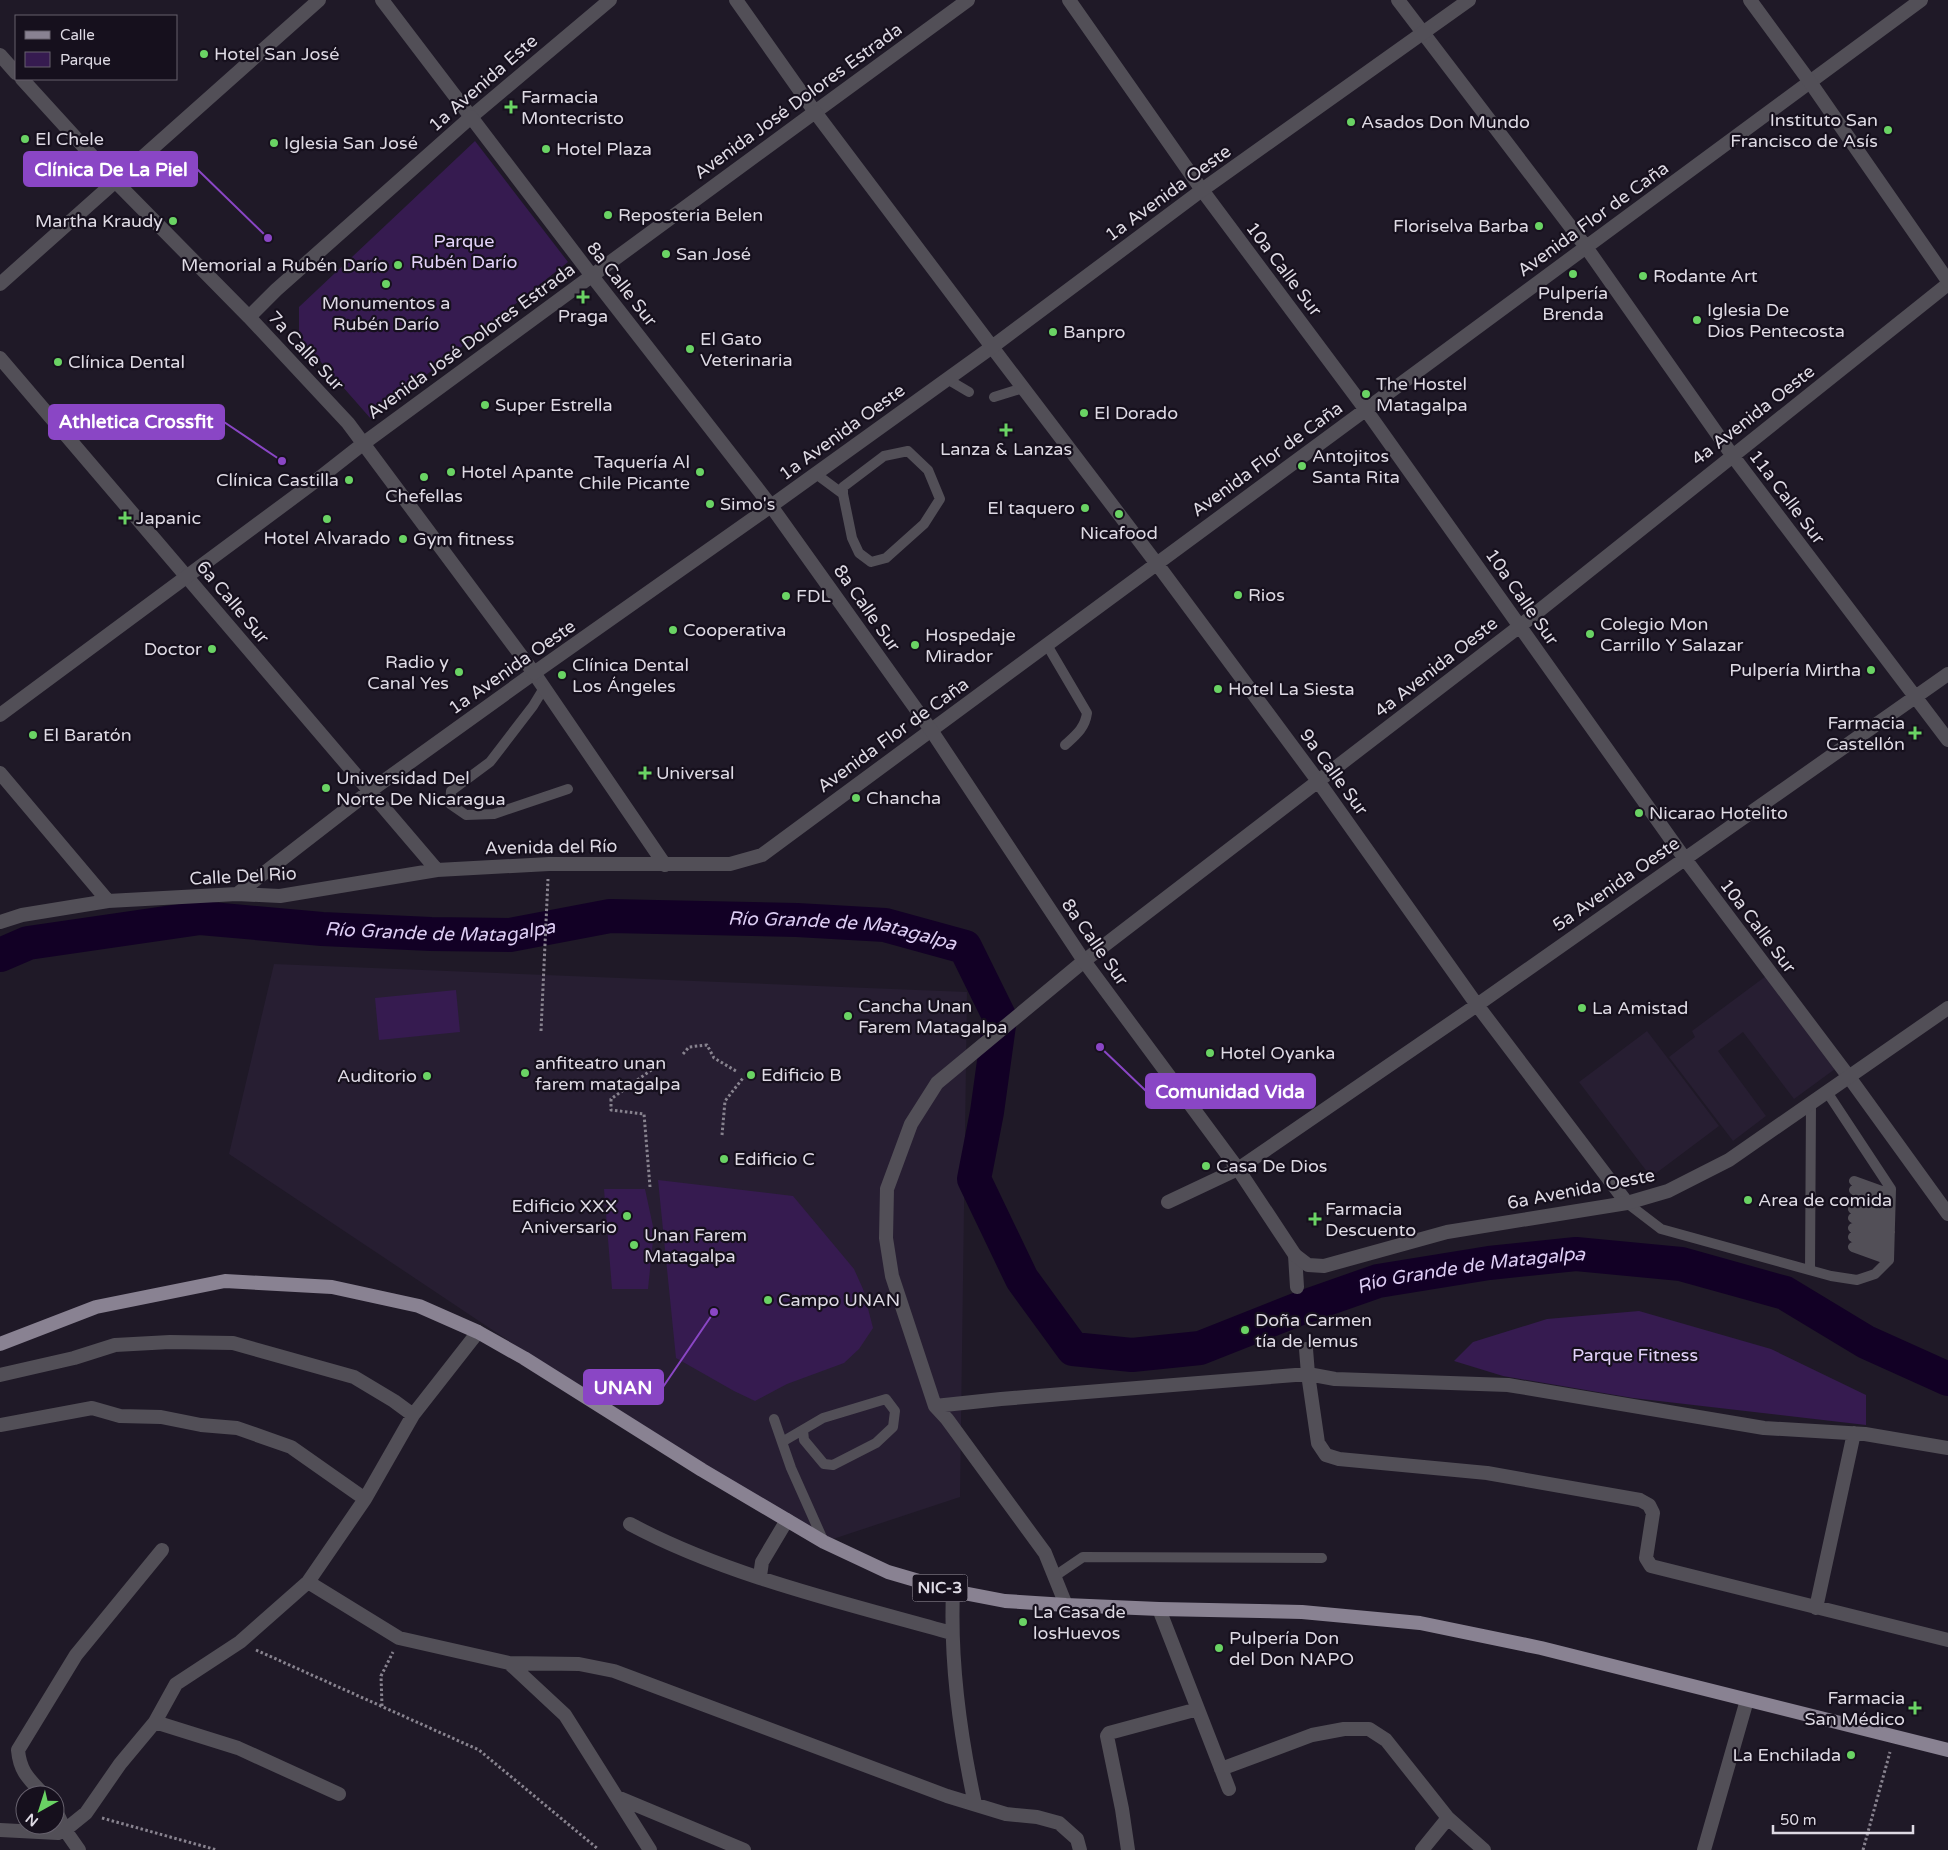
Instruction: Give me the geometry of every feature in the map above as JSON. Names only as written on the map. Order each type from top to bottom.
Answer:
[{"type":"main road","name":"NIC-3","points":[[0,1344],[96,1307],[225,1281],[332,1287],[419,1306],[478,1332],[532,1363],[702,1470],[824,1542],[888,1572],[953,1591],[1005,1601],[1160,1609],[1302,1612],[1420,1623],[1541,1648],[1948,1750]]},
{"type":"street","points":[[0,284],[320,0]]},
{"type":"street","name":"8a Calle Sur","points":[[382,0],[592,276],[771,506],[931,730],[1084,961],[1238,1169],[1295,1256]]},
{"type":"street","name":"1a Avenida Este","points":[[249,317],[276,290],[471,117],[610,0]]},
{"type":"street","name":"9a Calle Sur","points":[[736,0],[815,112],[1156,564],[1318,782],[1477,1005],[1627,1203]]},
{"type":"street","name":"Avenida José Dolores Estrada","points":[[0,715],[313,483],[364,443],[968,0]]},
{"type":"street","name":"10a Calle Sur","points":[[1069,0],[1202,190],[1366,410],[1685,859],[1849,1077],[1948,1214]]},
{"type":"street","points":[[1398,0],[1423,33]]},
{"type":"street","name":"1a Avenida Oeste","points":[[236,894],[370,791],[816,474],[992,347],[1202,190],[1469,0]]},
{"type":"street","points":[[1750,0],[1810,82],[1948,283]]},
{"type":"street","name":"Avenida Flor de Caña","points":[[665,865],[730,864],[762,855],[1922,0]]},
{"type":"street","name":"11a Calle Sur","points":[[1423,33],[1586,247],[1732,455],[1948,740]]},
{"type":"street","points":[[0,55],[15,72]]},
{"type":"street","name":"7a Calle Sur","points":[[23,80],[115,181],[249,317],[364,443],[534,673],[665,865]]},
{"type":"street","name":"4a Avenida Oeste","points":[[935,1406],[892,1276],[886,1228],[887,1189],[911,1124],[937,1083],[1084,961],[1520,626],[1948,283]]},
{"type":"street","name":"6a Calle Sur","points":[[0,358],[437,870]]},
{"type":"street","name":"5a Avenida Oeste","points":[[1168,1202],[1238,1169],[1477,1005],[1948,674]]},
{"type":"street","points":[[0,773],[108,901]]},
{"type":"street","name":"Avenida del Río","points":[[437,870],[549,864],[665,865]]},
{"type":"street","name":"Calle Del Rio","points":[[108,901],[236,894],[280,896],[437,870]]},
{"type":"street","points":[[0,922],[22,915],[108,901]]},
{"type":"street","name":"6a Avenida Oeste","points":[[1295,1256],[1308,1265],[1324,1266],[1447,1232],[1627,1203],[1668,1191],[1729,1160],[1948,1008]]},
{"type":"street","points":[[1295,1256],[1297,1287]]},
{"type":"street","points":[[79,1850],[65,1830],[86,1813],[120,1764],[155,1722],[176,1684],[240,1642],[308,1582],[365,1498],[413,1415],[478,1332]]},
{"type":"street","points":[[0,1375],[74,1358],[115,1345],[170,1342],[232,1343],[354,1377],[413,1415]]},
{"type":"street","points":[[1306,1348],[1318,1443],[1326,1455],[1339,1458],[1487,1473],[1640,1500],[1649,1505],[1652,1513],[1646,1558],[1651,1566],[1948,1640]]},
{"type":"street","points":[[935,1406],[1308,1374],[1355,1380],[1508,1385],[1764,1428],[1854,1433],[1948,1448]]},
{"type":"street","points":[[935,1406],[947,1419],[1045,1553],[1066,1605]]},
{"type":"street","points":[[0,1425],[92,1408],[120,1416],[161,1417],[201,1425],[237,1428],[291,1447],[365,1498]]},
{"type":"street","points":[[1816,1608],[1854,1433]]},
{"type":"street","points":[[760,1576],[762,1562],[787,1520]]},
{"type":"street","points":[[630,1524],[660,1540],[702,1557],[808,1592],[951,1633]]},
{"type":"street","points":[[34,1785],[25,1775],[19,1764],[18,1750],[76,1655],[162,1550]]},
{"type":"street","points":[[308,1582],[399,1638],[509,1663],[579,1664],[614,1671],[938,1792],[1006,1814],[1037,1817],[1059,1823],[1077,1839],[1080,1850]]},
{"type":"street","points":[[953,1591],[951,1633],[965,1757],[975,1804]]},
{"type":"street","points":[[1160,1609],[1229,1789]]},
{"type":"street","points":[[509,1663],[565,1715],[650,1850]]},
{"type":"street","points":[[1704,1850],[1747,1700]]},
{"type":"street","points":[[1128,1850],[1122,1809],[1107,1736],[1109,1733],[1198,1709]]},
{"type":"street","points":[[155,1722],[238,1748],[339,1794]]},
{"type":"street","points":[[1221,1769],[1312,1735],[1344,1728],[1369,1728],[1386,1740],[1448,1818],[1484,1850]]},
{"type":"street","points":[[617,1797],[744,1850]]},
{"type":"street","points":[[1422,1850],[1448,1818]]},
{"type":"street","points":[[0,1830],[15,1831]]},
{"type":"lane","points":[[947,379],[969,392]]},
{"type":"lane","points":[[994,397],[1023,388]]},
{"type":"lane","points":[[816,474],[843,494],[852,538],[859,553],[871,562],[886,558],[924,524],[940,499],[928,470],[908,451],[884,456],[843,487],[843,494]]},
{"type":"lane","points":[[1046,645],[1087,713],[1085,723],[1080,732],[1065,745]]},
{"type":"lane","points":[[544,688],[534,706],[490,762],[451,791],[450,804],[466,815],[494,814],[568,789]]},
{"type":"lane","points":[[1627,1203],[1661,1229],[1810,1270],[1857,1280],[1875,1274],[1890,1227],[1890,1189],[1827,1092]]},
{"type":"lane","points":[[1810,1270],[1811,1103]]},
{"type":"lane","points":[[1853,1213],[1890,1227]]},
{"type":"lane","points":[[1853,1213],[1890,1227]]},
{"type":"lane","points":[[1853,1213],[1890,1227]]},
{"type":"lane","points":[[1853,1213],[1890,1227]]},
{"type":"lane","points":[[782,1442],[823,1418],[886,1399],[895,1411],[893,1427],[876,1443],[833,1465],[824,1464],[804,1440],[803,1430]]},
{"type":"lane","points":[[774,1419],[824,1542]]},
{"type":"lane","points":[[1055,1576],[1083,1557],[1322,1558]]},
{"type":"path","points":[[542,1031],[549,864]]},
{"type":"path","points":[[683,1054],[688,1047],[707,1045],[714,1058],[736,1071]]},
{"type":"path","points":[[650,1187],[644,1114],[611,1110],[611,1099],[654,1068]]},
{"type":"path","points":[[722,1135],[724,1101],[742,1078]]},
{"type":"path","points":[[382,1706],[381,1676],[399,1638]]},
{"type":"path","points":[[240,1642],[479,1750],[598,1849]]},
{"type":"path","points":[[1863,1850],[1895,1736]]},
{"type":"path","points":[[86,1813],[217,1850]]},
{"type":"shaded area","points":[[274,964],[967,992],[960,1497],[824,1542],[702,1470],[229,1154]]},
{"type":"shaded area","points":[[1766,976],[1835,1069],[1794,1099],[1743,1032],[1718,1051],[1766,1116],[1733,1141],[1669,1057],[1695,1037],[1692,1031]]},
{"type":"shaded area","points":[[1647,1031],[1719,1126],[1651,1177],[1579,1082]]},
{"type":"green space","name":"Parque Rubén Darío","points":[[475,141],[568,262],[371,419],[299,337],[299,307]]},
{"type":"green space","points":[[456,990],[460,1032],[379,1040],[375,998]]},
{"type":"green space","name":"Campo UNAN","points":[[658,1180],[793,1196],[854,1269],[863,1289],[873,1328],[859,1349],[844,1363],[787,1384],[755,1401],[676,1358]]},
{"type":"green space","name":"Edificio XXX Aniversario","points":[[604,1189],[645,1189],[654,1231],[648,1289],[612,1289]]},
{"type":"green space","name":"Parque Fitness","points":[[1639,1311],[1771,1349],[1866,1395],[1866,1425],[1633,1398],[1503,1376],[1454,1361],[1473,1342],[1547,1319]]},
{"type":"waterway","name":"Río Grande de Matagalpa","points":[[0,955],[28,943],[200,918],[322,929],[431,934],[510,935],[610,916],[797,920],[885,925],[965,947],[1000,1018],[987,1112],[974,1179],[1022,1279],[1073,1349],[1132,1355],[1200,1348],[1301,1308],[1378,1281],[1489,1263],[1576,1254],[1681,1264],[1785,1293],[1866,1342],[1948,1379]]},
{"type":"place","name":"Hotel San José","points":[[204,54]]},
{"type":"place","name":"Farmacia Montecristo","points":[[511,107]]},
{"type":"place","name":"Asados Don Mundo","points":[[1351,122]]},
{"type":"place","name":"Instituto San Francisco de Asís","points":[[1888,130]]},
{"type":"place","name":"El Chele","points":[[25,139]]},
{"type":"place","name":"Iglesia San José","points":[[274,143]]},
{"type":"place","name":"Hotel Plaza","points":[[546,149]]},
{"type":"place","name":"Reposteria Belen","points":[[608,215]]},
{"type":"place","name":"Martha Kraudy","points":[[173,221]]},
{"type":"place","name":"Floriselva Barba","points":[[1539,226]]},
{"type":"place","name":"Clínica De La Piel","points":[[268,238]]},
{"type":"place","name":"San José","points":[[666,254]]},
{"type":"place","name":"Memorial a Rubén Darío","points":[[398,265]]},
{"type":"place","name":"Pulpería Brenda","points":[[1573,274]]},
{"type":"place","name":"Rodante Art","points":[[1643,276]]},
{"type":"place","name":"Monumentos a Rubén Darío","points":[[386,284]]},
{"type":"place","name":"Praga","points":[[583,297]]},
{"type":"place","name":"Iglesia De Dios Pentecosta","points":[[1697,320]]},
{"type":"place","name":"Banpro","points":[[1053,332]]},
{"type":"place","name":"El Gato Veterinaria","points":[[690,349]]},
{"type":"place","name":"Clínica Dental","points":[[58,362]]},
{"type":"place","name":"The Hostel Matagalpa","points":[[1366,394]]},
{"type":"place","name":"Super Estrella","points":[[485,405]]},
{"type":"place","name":"El Dorado","points":[[1084,413]]},
{"type":"place","name":"Lanza & Lanzas","points":[[1006,430]]},
{"type":"place","name":"Athletica Crossfit","points":[[282,461]]},
{"type":"place","name":"Antojitos Santa Rita","points":[[1302,466]]},
{"type":"place","name":"Hotel Apante","points":[[451,472]]},
{"type":"place","name":"Taquería Al Chile Picante","points":[[700,472]]},
{"type":"place","name":"Chefellas","points":[[424,477]]},
{"type":"place","name":"Clínica Castilla","points":[[349,480]]},
{"type":"place","name":"Simo's","points":[[710,504]]},
{"type":"place","name":"El taquero","points":[[1085,508]]},
{"type":"place","name":"Nicafood","points":[[1119,514]]},
{"type":"place","name":"Japanic","points":[[125,518]]},
{"type":"place","name":"Hotel Alvarado","points":[[327,519]]},
{"type":"place","name":"Gym fitness","points":[[403,539]]},
{"type":"place","name":"Rios","points":[[1238,595]]},
{"type":"place","name":"FDL","points":[[786,596]]},
{"type":"place","name":"Cooperativa","points":[[673,630]]},
{"type":"place","name":"Colegio Mon Carrillo Y Salazar","points":[[1590,634]]},
{"type":"place","name":"Hospedaje Mirador","points":[[915,645]]},
{"type":"place","name":"Doctor","points":[[212,649]]},
{"type":"place","name":"Pulpería Mirtha","points":[[1871,670]]},
{"type":"place","name":"Radio y Canal Yes","points":[[459,672]]},
{"type":"place","name":"Clínica Dental Los Ángeles","points":[[562,675]]},
{"type":"place","name":"Hotel La Siesta","points":[[1218,689]]},
{"type":"place","name":"Farmacia Castellón","points":[[1915,733]]},
{"type":"place","name":"El Baratón","points":[[33,735]]},
{"type":"place","name":"Universal","points":[[645,773]]},
{"type":"place","name":"Universidad Del Norte De Nicaragua","points":[[326,788]]},
{"type":"place","name":"Chancha","points":[[856,798]]},
{"type":"place","name":"Nicarao Hotelito","points":[[1639,813]]},
{"type":"place","name":"La Amistad","points":[[1582,1008]]},
{"type":"place","name":"Cancha Unan Farem Matagalpa","points":[[848,1016]]},
{"type":"place","name":"Comunidad Vida","points":[[1100,1047]]},
{"type":"place","name":"Hotel Oyanka","points":[[1210,1053]]},
{"type":"place","name":"anfiteatro unan farem matagalpa","points":[[525,1073]]},
{"type":"place","name":"Edificio B","points":[[751,1075]]},
{"type":"place","name":"Auditorio","points":[[427,1076]]},
{"type":"place","name":"Edificio C","points":[[724,1159]]},
{"type":"place","name":"Casa De Dios","points":[[1206,1166]]},
{"type":"place","name":"Area de comida","points":[[1748,1200]]},
{"type":"place","name":"Edificio XXX Aniversario","points":[[627,1216]]},
{"type":"place","name":"Farmacia Descuento","points":[[1315,1219]]},
{"type":"place","name":"Unan Farem Matagalpa","points":[[634,1245]]},
{"type":"place","name":"Campo UNAN","points":[[768,1300]]},
{"type":"place","name":"UNAN","points":[[714,1312]]},
{"type":"place","name":"Doña Carmen tía de lemus","points":[[1245,1330]]},
{"type":"place","name":"La Casa de losHuevos","points":[[1023,1622]]},
{"type":"place","name":"Pulpería Don del Don NAPO","points":[[1219,1648]]},
{"type":"place","name":"Farmacia San Médico","points":[[1915,1708]]},
{"type":"place","name":"La Enchilada","points":[[1851,1755]]}]
